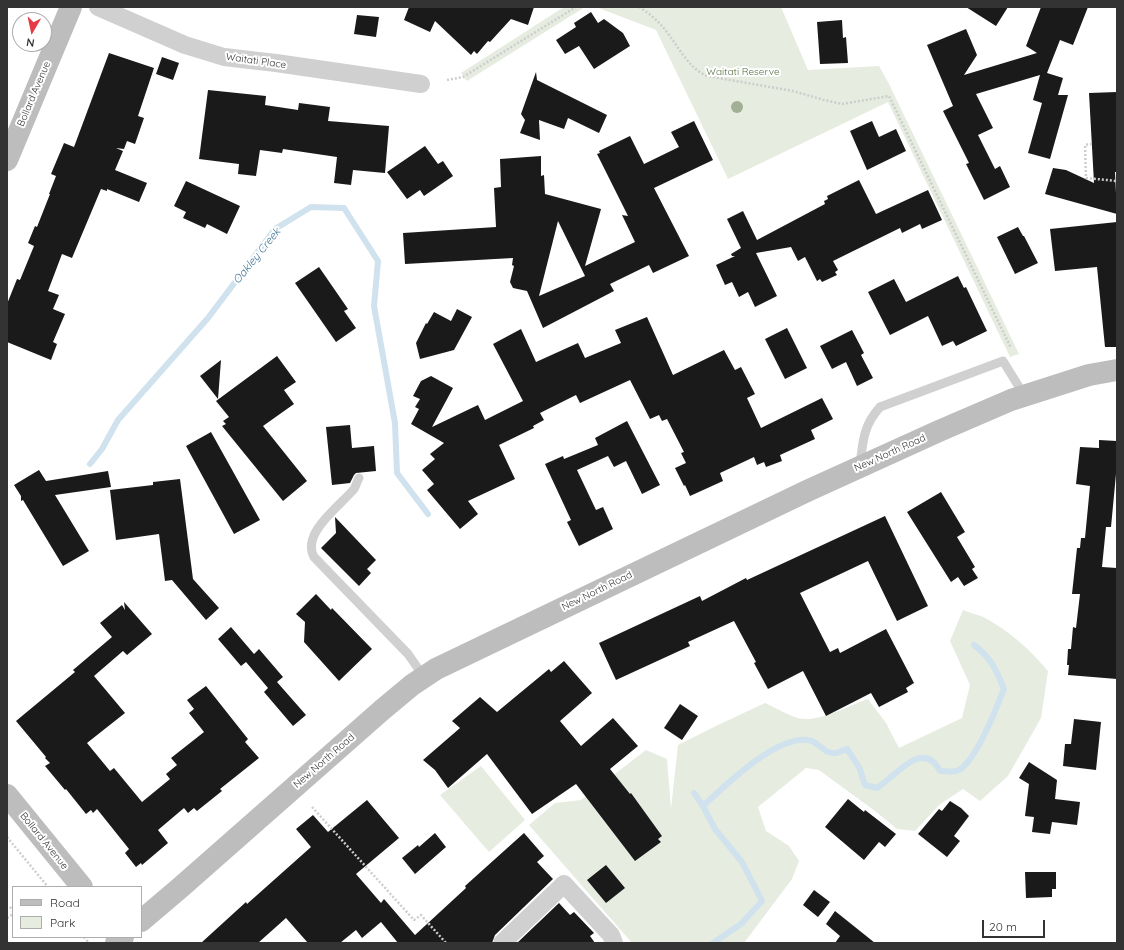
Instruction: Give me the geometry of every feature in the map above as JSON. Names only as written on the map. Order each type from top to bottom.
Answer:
[{"type":"main road","name":"Bollard Avenue","points":[[7,160],[71,7]]},
{"type":"main road","name":"New North Road","points":[[142,921],[382,710],[412,685],[436,669],[860,466],[939,430],[1011,400],[1089,375],[1117,370]]},
{"type":"main road","name":"Bollard Avenue","points":[[7,795],[81,886]]},
{"type":"street","name":"Waitati Place","points":[[98,7],[185,45],[224,57],[422,84]]},
{"type":"street","points":[[502,943],[564,884],[611,935],[614,943]]},
{"type":"lane","points":[[860,466],[864,435],[867,425],[872,416],[880,407],[1003,361],[1024,396]]},
{"type":"lane","points":[[359,478],[355,488],[321,522],[310,550],[314,557],[408,654],[424,677]]},
{"type":"path","points":[[447,80],[463,76],[576,7]]},
{"type":"path","points":[[639,7],[661,24],[687,59],[700,73],[707,76],[793,91],[842,104],[889,96],[1012,349]]},
{"type":"path","points":[[1092,144],[1085,145],[1086,178],[1117,182]]},
{"type":"path","points":[[312,807],[414,920],[421,915],[446,943]]},
{"type":"path","points":[[7,837],[46,886]]},
{"type":"path","points":[[85,938],[89,943]]},
{"type":"green space","points":[[564,7],[585,7],[467,81],[461,73]]},
{"type":"green space","name":"Waitati Reserve","points":[[596,7],[781,7],[808,70],[879,66],[1019,354],[1010,357],[888,102],[728,179],[656,30]]},
{"type":"green space","points":[[963,610],[986,618],[1008,632],[1036,657],[1048,671],[1041,718],[1008,776],[980,801],[963,789],[939,805],[915,831],[897,829],[819,770],[806,768],[758,807],[766,831],[789,846],[799,861],[792,879],[744,943],[632,943],[529,825],[555,803],[581,800],[646,750],[667,759],[671,809],[678,745],[765,703],[795,717],[812,719],[828,715],[868,699],[886,723],[899,748],[962,718],[970,685],[950,641]]},
{"type":"green space","points":[[481,766],[525,820],[489,852],[440,795]]},
{"type":"building","points":[[409,7],[534,7],[528,25],[511,19],[477,54],[474,51],[471,55],[435,21],[430,32],[404,20]]},
{"type":"building","points":[[966,7],[1008,7],[996,26]]},
{"type":"building","points":[[1041,7],[1088,7],[1073,45],[1060,40],[1047,73],[1063,78],[1058,95],[1068,95],[1050,159],[1028,153],[1042,103],[1033,100],[1040,75],[976,94],[993,128],[978,135],[995,169],[1000,166],[1010,187],[984,200],[966,164],[969,163],[943,111],[953,106],[927,45],[966,29],[977,55],[964,75],[1037,53],[1026,46]]},
{"type":"building","points":[[591,12],[598,23],[604,19],[623,33],[630,46],[594,69],[579,46],[565,54],[556,40],[576,27],[574,23]]},
{"type":"building","points":[[357,15],[379,17],[376,37],[354,34]]},
{"type":"building","points":[[842,20],[843,38],[846,37],[848,63],[820,64],[817,22]]},
{"type":"building","points":[[109,53],[154,68],[138,116],[144,118],[135,144],[127,141],[124,149],[116,148],[123,151],[115,170],[147,183],[139,202],[107,189],[107,191],[101,189],[72,258],[62,254],[48,291],[59,295],[53,309],[65,314],[53,342],[57,344],[51,360],[7,342],[7,304],[17,279],[20,280],[34,246],[28,243],[35,226],[37,227],[56,176],[51,174],[64,143],[74,147]]},
{"type":"building","points":[[162,57],[179,63],[173,80],[156,74]]},
{"type":"building","points":[[536,72],[537,80],[607,115],[599,133],[568,118],[564,129],[539,120],[540,140],[520,133],[525,120],[521,114]]},
{"type":"building","points":[[208,90],[266,96],[265,105],[298,110],[299,103],[330,107],[328,121],[389,126],[385,173],[353,170],[351,185],[334,183],[337,157],[283,149],[282,153],[260,150],[256,176],[238,174],[239,164],[199,159]]},
{"type":"building","points":[[1117,92],[1117,172],[1115,172],[1117,214],[1045,194],[1053,168],[1066,170],[1094,183],[1089,93]]},
{"type":"building","points":[[694,121],[713,160],[654,188],[689,256],[653,273],[649,265],[610,284],[614,291],[543,328],[527,291],[513,288],[510,282],[514,266],[512,265],[513,258],[405,264],[403,233],[496,227],[494,188],[501,187],[500,159],[541,156],[541,176],[544,175],[545,194],[601,209],[585,266],[635,242],[622,215],[628,216],[597,154],[600,153],[599,151],[630,136],[644,164],[679,147],[671,132]],"holes":[[[558,221],[585,276],[539,296]]]},
{"type":"building","points":[[872,121],[879,137],[896,129],[906,151],[867,170],[850,131]]},
{"type":"building","points":[[425,146],[438,164],[443,161],[453,176],[424,196],[420,190],[407,199],[387,172]]},
{"type":"building","points":[[859,180],[876,214],[928,190],[942,220],[922,229],[920,224],[902,233],[900,228],[833,261],[838,270],[835,272],[837,275],[822,282],[820,279],[817,281],[805,257],[798,261],[791,247],[756,253],[777,296],[755,307],[748,292],[739,297],[732,282],[725,285],[716,265],[735,256],[732,256],[731,254],[741,248],[727,219],[743,211],[757,240],[825,204],[824,201],[828,199],[827,196]]},
{"type":"building","points":[[186,181],[240,206],[227,234],[207,224],[205,228],[183,218],[186,212],[174,206]]},
{"type":"building","points":[[1117,222],[1117,347],[1105,347],[1097,267],[1055,271],[1050,229]]},
{"type":"building","points":[[1018,227],[1038,263],[1015,274],[997,237]]},
{"type":"building","points":[[319,267],[348,309],[344,311],[356,328],[336,342],[295,283]]},
{"type":"building","points":[[958,276],[964,288],[966,287],[987,331],[956,346],[953,341],[942,346],[928,316],[890,335],[868,292],[894,279],[906,302]]},
{"type":"building","points":[[457,309],[472,317],[454,350],[420,359],[416,343],[426,323],[427,324],[434,312],[451,321]]},
{"type":"building","points":[[647,317],[673,375],[724,350],[735,370],[741,367],[755,394],[747,398],[761,428],[822,398],[833,419],[811,430],[815,439],[780,455],[782,461],[766,467],[764,462],[757,465],[754,457],[720,473],[723,481],[690,496],[675,468],[686,463],[681,453],[684,452],[667,419],[662,421],[659,415],[650,419],[630,380],[580,403],[576,395],[540,413],[544,420],[533,426],[534,428],[499,445],[515,479],[468,501],[478,514],[460,529],[427,490],[434,484],[422,470],[435,459],[430,454],[444,443],[411,424],[419,409],[415,407],[420,399],[413,396],[421,381],[431,376],[453,388],[432,427],[478,405],[485,420],[523,401],[493,344],[521,329],[536,362],[578,343],[585,358],[621,343],[615,330]]},
{"type":"building","points":[[787,328],[807,368],[785,379],[765,339]]},
{"type":"building","points":[[852,330],[864,353],[861,355],[873,378],[857,386],[846,362],[832,369],[820,346]]},
{"type":"building","points":[[277,356],[296,382],[284,390],[294,404],[263,426],[307,481],[283,501],[222,426],[226,424],[223,421],[229,417],[216,401]]},
{"type":"building","points":[[221,360],[218,399],[200,376]]},
{"type":"building","points":[[627,421],[660,485],[642,494],[626,461],[614,467],[608,456],[577,470],[596,510],[603,507],[613,529],[579,546],[567,522],[571,520],[545,464],[563,456],[564,459],[598,445],[595,438]]},
{"type":"building","points":[[350,425],[352,448],[374,446],[376,471],[356,473],[350,483],[332,485],[326,427]]},
{"type":"building","points":[[211,432],[260,520],[234,534],[186,446]]},
{"type":"building","points":[[1099,440],[1117,441],[1117,474],[1111,527],[1106,527],[1102,567],[1117,568],[1117,679],[1068,675],[1069,665],[1067,665],[1068,649],[1071,649],[1073,627],[1076,628],[1080,594],[1072,594],[1077,548],[1080,548],[1081,538],[1085,538],[1090,486],[1076,484],[1080,447],[1099,448]]},
{"type":"building","points":[[39,470],[46,481],[108,471],[111,487],[55,495],[89,551],[63,566],[23,500],[21,501],[21,496],[14,485]]},
{"type":"building","points":[[180,479],[193,579],[219,608],[206,620],[172,580],[165,581],[159,534],[116,540],[110,490],[153,485],[153,482]]},
{"type":"building","points":[[941,492],[965,532],[957,537],[975,567],[972,569],[978,578],[964,586],[958,577],[951,582],[907,512]]},
{"type":"building","points":[[885,516],[928,606],[897,621],[868,561],[800,593],[830,652],[838,648],[840,653],[886,629],[914,683],[906,688],[908,692],[879,707],[871,693],[826,716],[803,671],[768,689],[754,663],[756,662],[734,621],[688,642],[690,646],[616,680],[599,643],[700,596],[702,601],[746,578],[747,580]]},
{"type":"building","points":[[335,517],[376,560],[367,569],[371,573],[359,586],[321,548],[336,533]]},
{"type":"building","points":[[316,594],[331,610],[332,608],[372,649],[339,681],[304,642],[305,622],[296,614]]},
{"type":"building","points":[[124,602],[152,634],[127,655],[123,651],[94,676],[125,713],[87,743],[110,771],[114,768],[142,802],[170,779],[166,774],[177,765],[171,758],[204,732],[189,713],[194,709],[187,700],[206,686],[248,739],[245,742],[259,758],[220,789],[222,791],[197,811],[194,808],[188,813],[184,808],[158,830],[168,843],[142,865],[141,863],[136,867],[125,853],[129,849],[97,809],[93,813],[91,810],[86,814],[45,766],[50,763],[16,721],[75,672],[73,670],[112,637],[100,623],[122,605],[125,610]]},
{"type":"building","points":[[231,627],[254,654],[259,649],[283,677],[277,682],[306,715],[293,726],[264,692],[268,688],[246,662],[241,666],[218,639]]},
{"type":"building","points":[[564,661],[592,693],[560,721],[581,746],[613,718],[638,746],[610,769],[630,794],[631,793],[662,836],[658,839],[661,842],[635,861],[576,784],[532,814],[487,754],[448,788],[435,770],[423,760],[460,728],[452,721],[480,697],[497,712],[549,669],[551,672]]},
{"type":"building","points":[[680,704],[698,716],[682,740],[664,728]]},
{"type":"building","points":[[1074,719],[1101,722],[1096,770],[1063,766],[1065,744],[1071,744]]},
{"type":"building","points":[[1029,762],[1057,780],[1055,799],[1080,802],[1077,825],[1052,822],[1050,834],[1032,832],[1034,817],[1025,816],[1029,784],[1019,778]]},
{"type":"building","points":[[848,799],[896,834],[885,847],[879,842],[864,860],[825,827]]},
{"type":"building","points":[[367,800],[399,838],[356,874],[381,903],[384,899],[415,935],[466,888],[465,886],[524,833],[544,856],[537,862],[553,879],[495,935],[492,943],[398,943],[381,922],[362,938],[356,930],[340,943],[308,943],[286,918],[258,943],[201,943],[246,902],[247,904],[311,847],[296,829],[313,815],[328,832]]},
{"type":"building","points":[[950,801],[961,808],[969,816],[954,836],[960,841],[947,857],[918,834],[939,809],[942,811]]},
{"type":"building","points":[[435,833],[446,847],[415,874],[402,858],[418,845],[419,847]]},
{"type":"building","points":[[606,865],[625,888],[606,903],[587,880]]},
{"type":"building","points":[[1025,872],[1056,872],[1056,889],[1052,889],[1052,897],[1026,898]]},
{"type":"building","points":[[814,890],[830,902],[818,917],[803,905]]},
{"type":"building","points":[[559,903],[570,915],[574,912],[594,933],[590,936],[595,943],[517,943]]},
{"type":"building","points":[[835,911],[875,943],[835,943],[840,936],[826,924]]},
{"type":"waterway","name":"Oakley Creek","points":[[90,464],[102,449],[118,420],[208,318],[275,229],[311,207],[344,208],[378,261],[374,306],[395,423],[397,473],[428,514]]},
{"type":"waterway","name":"Oakley Creek","points":[[703,806],[724,786],[766,754],[795,741],[812,741],[827,752],[831,753],[836,753],[847,749],[859,767],[865,785],[877,788],[909,763],[918,759],[926,758],[933,762],[940,771],[952,772],[959,770],[966,764],[979,745],[1004,689],[992,664],[974,645]]},
{"type":"waterway","name":"Oakley Creek","points":[[694,793],[703,806],[715,829],[742,862],[762,901],[741,924],[713,943]]}]
